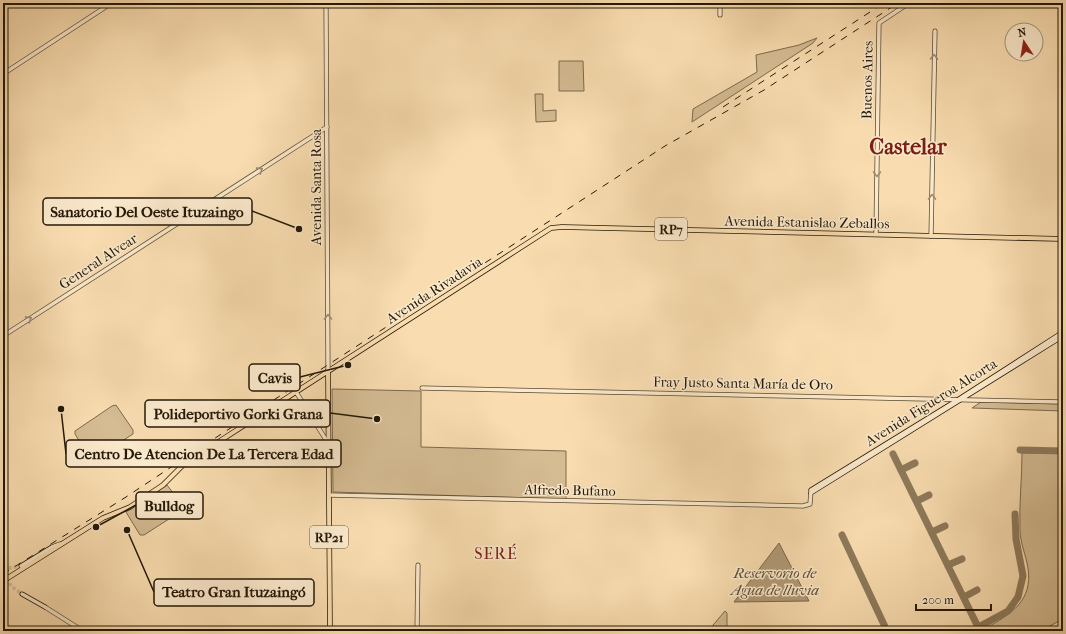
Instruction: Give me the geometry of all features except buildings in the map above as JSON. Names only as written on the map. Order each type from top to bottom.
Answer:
[{"type":"main road","name":"Avenida Estanislao Zeballos","points":[[552,228],[562,227],[1063,239]]},
{"type":"main road","name":"Avenida Rivadavia","points":[[328,372],[552,228]]},
{"type":"main road","name":"RP7","points":[[3,581],[103,518],[130,507],[163,485],[184,464],[328,372]]},
{"type":"main road","name":"RP21","points":[[328,372],[330,631]]},
{"type":"street","points":[[3,74],[106,4],[113,3]]},
{"type":"street","name":"Avenida Santa Rosa","points":[[326,3],[328,372]]},
{"type":"street","points":[[720,3],[720,15]]},
{"type":"street","name":"Buenos Aires","points":[[876,234],[879,23],[909,3]]},
{"type":"street","points":[[931,236],[935,32]]},
{"type":"street","name":"General Alvear","points":[[3,336],[327,127]]},
{"type":"street","name":"Avenida Figueroa Alcorta","points":[[811,491],[1063,332]]},
{"type":"street","name":"Avenida Figueroa Alcorta","points":[[811,491],[964,399],[1063,336]]},
{"type":"street","name":"Fray Justo Santa María de Oro","points":[[422,388],[1063,402]]},
{"type":"street","points":[[296,392],[328,443]]},
{"type":"street","name":"Alfredo Bufano","points":[[329,495],[803,506],[810,504],[811,491]]},
{"type":"street","points":[[21,566],[52,547],[61,544]]},
{"type":"street","points":[[418,565],[418,631]]},
{"type":"street","points":[[22,594],[83,631]]},
{"type":"shaded area","points":[[817,38],[813,43],[692,122],[693,109],[757,72],[756,55],[799,45]]},
{"type":"shaded area","points":[[559,61],[583,61],[584,91],[559,91]]},
{"type":"shaded area","points":[[535,94],[543,94],[543,111],[556,110],[556,121],[536,122]]},
{"type":"shaded area","points":[[332,389],[421,391],[421,447],[566,451],[566,499],[333,492]]},
{"type":"shaded area","points":[[981,402],[1063,404],[1063,411],[972,408]]},
{"type":"shaded area","points":[[116,405],[133,430],[133,434],[91,460],[75,434],[75,431],[112,406]]},
{"type":"shaded area","points":[[1022,453],[1063,453],[1063,619],[1040,631],[984,631],[986,628],[1012,612],[1024,598],[1027,589],[1029,579],[1028,568],[1020,529]]},
{"type":"shaded area","points":[[167,485],[183,506],[183,510],[144,535],[140,535],[126,512]]},
{"type":"shaded area","points":[[725,611],[727,613],[727,631],[708,631]]},
{"type":"water","name":"Reservorio de Agua de lluvia","points":[[779,543],[809,601],[734,602]]},
{"type":"taxiway","points":[[1020,450],[1063,451]]},
{"type":"taxiway","points":[[893,454],[980,631]]},
{"type":"taxiway","points":[[901,470],[915,463]]},
{"type":"taxiway","points":[[917,501],[929,495]]},
{"type":"taxiway","points":[[971,631],[1008,611],[1018,597],[1023,576],[1016,539],[1015,514]]},
{"type":"taxiway","points":[[932,532],[945,526]]},
{"type":"taxiway","points":[[842,535],[887,631]]},
{"type":"taxiway","points":[[948,565],[962,559]]},
{"type":"taxiway","points":[[964,597],[977,590]]},
{"type":"tunnel","points":[[3,566],[9,568],[21,566]]},
{"type":"tunnel","points":[[3,574],[12,587],[22,594]]},
{"type":"railway","points":[[723,107],[884,3]]},
{"type":"railway","points":[[3,574],[126,497],[665,146],[764,90],[898,3]]},
{"type":"place","name":"Sanatorio Del Oeste Ituzaingo","points":[[299,229]]},
{"type":"place","name":"Cavis","points":[[348,365]]},
{"type":"place","name":"Centro De Atencion De La Tercera Edad","points":[[61,409]]},
{"type":"place","name":"Polideportivo Gorki Grana","points":[[377,419]]},
{"type":"place","name":"Bulldog","points":[[96,527]]},
{"type":"place","name":"Teatro Gran Ituzaingó","points":[[127,530]]},
{"type":"district","name":"Castelar","points":[[908,146]]},
{"type":"district","name":"SERÉ","points":[[496,553]]}]
